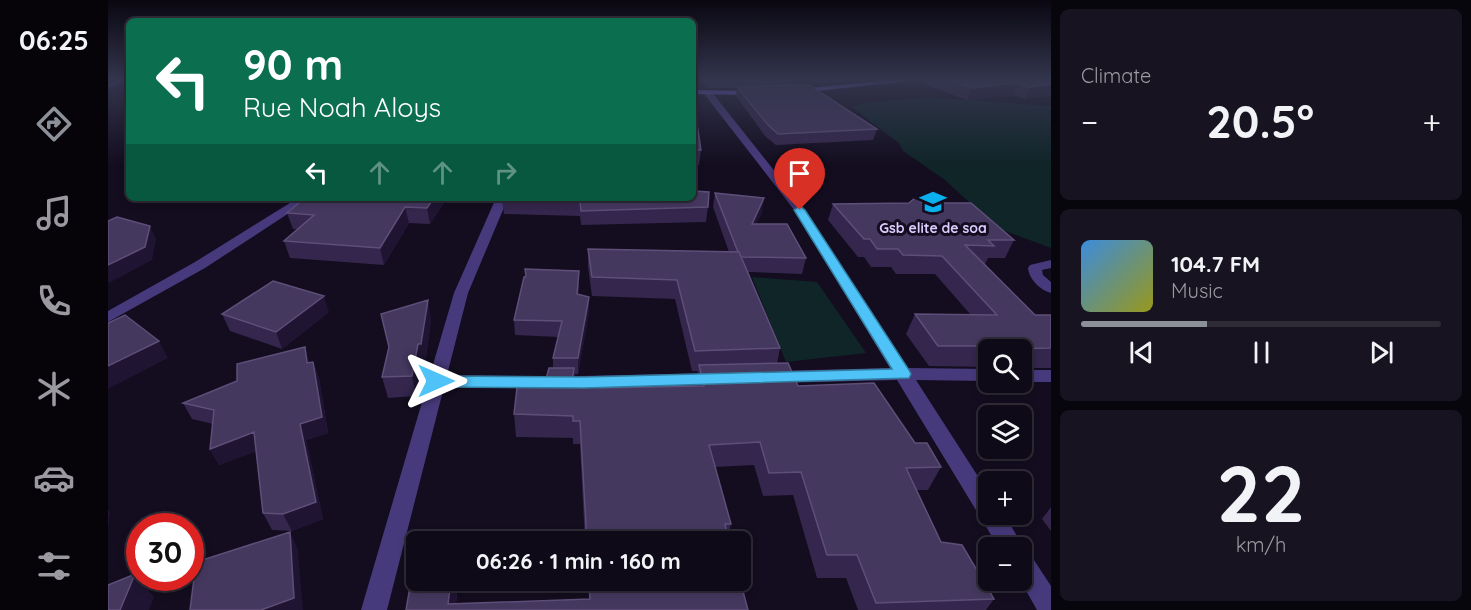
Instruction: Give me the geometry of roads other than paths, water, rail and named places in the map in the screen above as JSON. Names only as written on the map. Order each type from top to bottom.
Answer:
[{"type":"street","points":[[714,108],[800,210],[978,494]]},
{"type":"street","points":[[108,317],[200,265],[301,201]]},
{"type":"street","points":[[374,610],[461,293],[501,201]]},
{"type":"street","points":[[1051,264],[1035,268],[1036,276],[1051,289]]},
{"type":"street","points":[[761,378],[903,374],[978,375]]},
{"type":"street","points":[[1032,376],[1051,376]]},
{"type":"street","points":[[436,381],[556,382],[737,378]]},
{"type":"street","points":[[1032,578],[1051,609]]},
{"type":"place","name":"Gsb elite de soa","points":[[933,202]]}]
